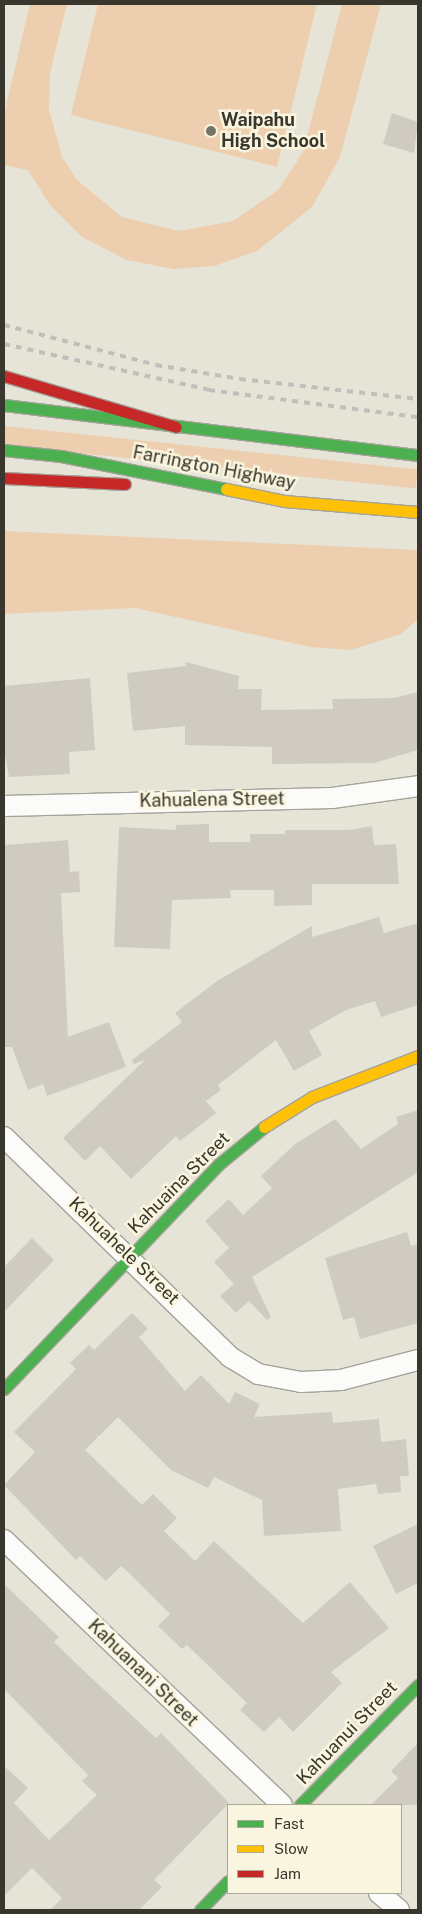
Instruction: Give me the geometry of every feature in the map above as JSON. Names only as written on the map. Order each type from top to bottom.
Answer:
[{"type":"main road","points":[[4,376],[176,427]]},
{"type":"main road","name":"Farrington Highway","points":[[4,404],[176,427],[418,455]]},
{"type":"main road","name":"Farrington Highway","points":[[4,450],[60,456],[284,501],[418,512]]},
{"type":"main road","points":[[4,478],[94,481],[284,501]]},
{"type":"main road","name":"Kahuaina Street","points":[[4,1389],[219,1164],[260,1129],[312,1097],[418,1056]]},
{"type":"main road","name":"Kahuanui Street","points":[[301,1804],[418,1685]]},
{"type":"main road","points":[[200,1910],[227,1881]]},
{"type":"street","name":"Kahualena Street","points":[[4,806],[332,798],[418,786]]},
{"type":"street","name":"Kahuahele Street","points":[[4,1137],[131,1256],[230,1357],[258,1374],[301,1382],[341,1380],[418,1360]]},
{"type":"street","name":"Kahuanani Street","points":[[4,1540],[281,1804]]},
{"type":"street","points":[[380,1894],[399,1910]]},
{"type":"shaded area","points":[[30,4],[67,4],[50,73],[49,110],[62,157],[77,180],[122,217],[179,231],[233,221],[278,190],[303,152],[342,4],[381,4],[340,157],[312,207],[257,251],[214,266],[174,269],[127,260],[82,237],[50,205],[28,170],[4,165],[4,114]]},
{"type":"shaded area","points":[[98,4],[317,4],[277,167],[71,115]]},
{"type":"shaded area","points":[[4,426],[418,469],[416,488],[4,445]]},
{"type":"shaded area","points":[[4,531],[418,550],[418,619],[401,634],[351,650],[310,647],[135,608],[4,614]]},
{"type":"building","points":[[392,113],[418,122],[414,153],[383,144]]},
{"type":"building","points":[[186,662],[239,676],[238,689],[262,689],[261,710],[333,709],[332,699],[394,698],[418,692],[418,750],[374,763],[272,764],[272,747],[185,745],[185,726],[133,731],[127,673],[186,666]]},
{"type":"building","points":[[90,678],[95,750],[69,752],[70,774],[9,777],[4,750],[4,686]]},
{"type":"building","points":[[209,824],[209,842],[250,842],[250,834],[285,834],[285,830],[349,830],[372,826],[374,845],[396,844],[399,884],[312,884],[312,905],[274,906],[274,890],[230,890],[231,898],[172,900],[170,949],[114,947],[119,827],[176,830],[176,825]]},
{"type":"building","points":[[68,840],[70,872],[79,871],[80,892],[61,893],[68,1037],[109,1022],[126,1067],[47,1096],[43,1084],[28,1090],[12,1047],[4,1047],[5,845]]},
{"type":"building","points":[[379,917],[384,933],[418,923],[418,1005],[381,1017],[375,1001],[346,1010],[309,1031],[322,1055],[294,1071],[276,1040],[218,1085],[221,1090],[206,1101],[216,1113],[180,1141],[176,1136],[131,1179],[100,1146],[85,1161],[63,1138],[145,1060],[134,1064],[132,1060],[182,1022],[175,1013],[217,981],[312,926],[312,937]]},
{"type":"building","points":[[418,1110],[418,1172],[252,1277],[271,1317],[267,1320],[249,1301],[236,1313],[220,1296],[234,1284],[214,1262],[229,1248],[205,1221],[229,1199],[243,1215],[272,1188],[261,1176],[295,1144],[335,1119],[361,1149],[398,1124],[396,1117]]},
{"type":"building","points":[[407,1232],[411,1246],[418,1244],[418,1323],[360,1339],[354,1317],[343,1320],[325,1258]]},
{"type":"building","points":[[32,1238],[54,1260],[4,1312],[4,1267]]},
{"type":"building","points":[[132,1313],[148,1329],[139,1337],[185,1391],[201,1375],[229,1404],[235,1392],[260,1404],[254,1417],[332,1412],[333,1423],[379,1419],[381,1442],[406,1439],[409,1476],[400,1476],[401,1492],[378,1494],[376,1484],[338,1489],[341,1531],[264,1536],[262,1500],[214,1477],[208,1488],[171,1470],[118,1417],[99,1436],[95,1434],[98,1437],[85,1450],[142,1505],[153,1494],[177,1518],[164,1531],[195,1561],[214,1541],[303,1623],[350,1582],[389,1628],[331,1672],[342,1683],[293,1732],[279,1717],[264,1732],[240,1710],[247,1703],[187,1645],[182,1649],[158,1626],[170,1614],[131,1575],[121,1566],[106,1581],[80,1556],[76,1560],[4,1485],[35,1452],[14,1432],[76,1369],[70,1363],[89,1345],[94,1350]]},
{"type":"building","points":[[418,1524],[418,1583],[396,1594],[373,1546]]},
{"type":"building","points":[[4,1584],[59,1637],[54,1642],[156,1738],[161,1733],[229,1803],[154,1880],[162,1887],[139,1910],[50,1910],[62,1898],[32,1868],[4,1896],[4,1766],[28,1788],[14,1803],[49,1840],[97,1795],[82,1781],[88,1775],[4,1689]]},
{"type":"building","points":[[418,1743],[418,1805],[372,1804],[398,1778],[391,1771]]},
{"type":"railway","points":[[4,325],[156,365],[240,379],[418,399]]},
{"type":"railway","points":[[4,344],[209,390],[418,417]]},
{"type":"traffic: fast","points":[[4,405],[418,455]]},
{"type":"traffic: fast","points":[[4,450],[61,456],[226,489]]},
{"type":"traffic: fast","points":[[4,1389],[219,1164],[264,1127]]},
{"type":"traffic: fast","points":[[301,1804],[418,1685]]},
{"type":"traffic: fast","points":[[200,1910],[227,1882]]},
{"type":"traffic: slow","points":[[226,489],[284,501],[418,512]]},
{"type":"traffic: slow","points":[[264,1127],[312,1097],[418,1056]]},
{"type":"traffic: jam","points":[[4,376],[176,427]]},
{"type":"traffic: jam","points":[[4,478],[125,484]]},
{"type":"place","name":"Waipahu High School","points":[[211,131]]}]
